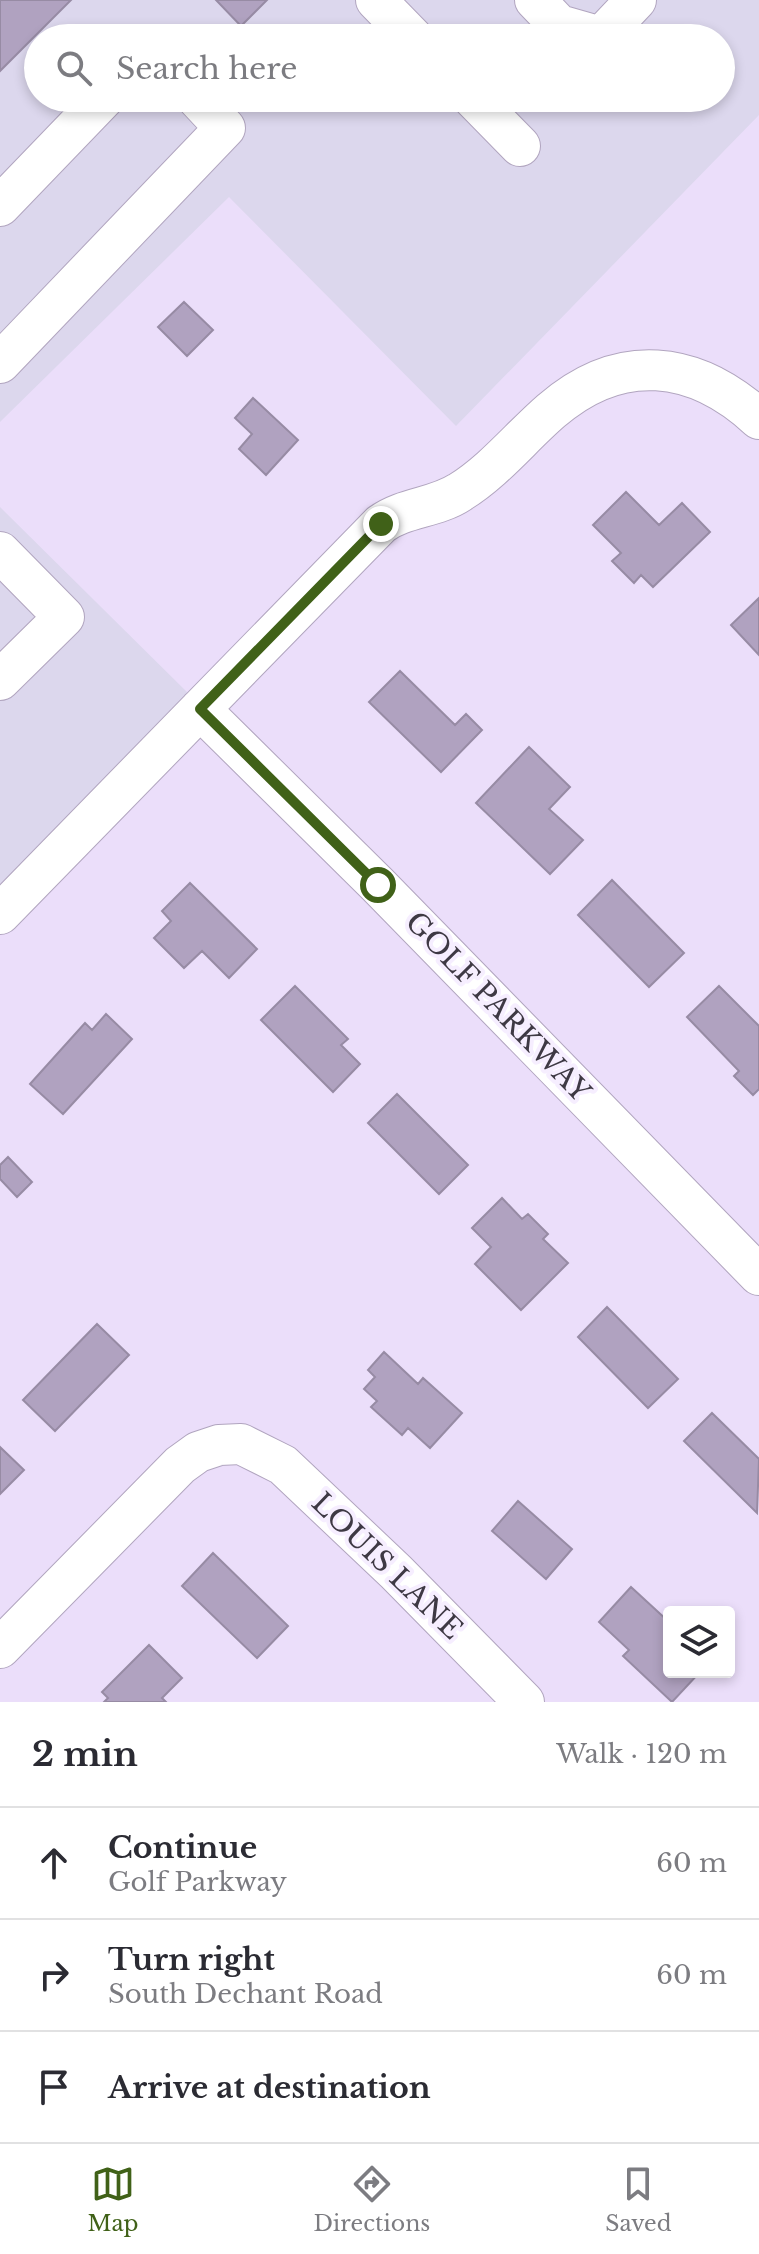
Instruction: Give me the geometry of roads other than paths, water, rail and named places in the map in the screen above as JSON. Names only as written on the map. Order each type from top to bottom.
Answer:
[{"type":"street","points":[[376,0],[399,24]]},
{"type":"street","points":[[535,0],[558,24]]},
{"type":"street","points":[[613,24],[636,0]]},
{"type":"street","points":[[0,206],[91,112]]},
{"type":"street","points":[[0,363],[225,128],[210,112]]},
{"type":"street","points":[[487,112],[520,146]]},
{"type":"street","points":[[0,914],[391,517],[460,492],[553,408],[580,391],[616,375],[649,368],[678,371],[707,381],[740,401],[759,419]]},
{"type":"street","points":[[0,552],[64,617],[0,680]]},
{"type":"street","name":"GOLF PARKWAY","points":[[200,709],[378,885],[759,1275]]},
{"type":"street","name":"LOUIS LANE","points":[[0,1648],[180,1465],[198,1452],[219,1445],[241,1444],[283,1465],[396,1572],[524,1702]]}]
